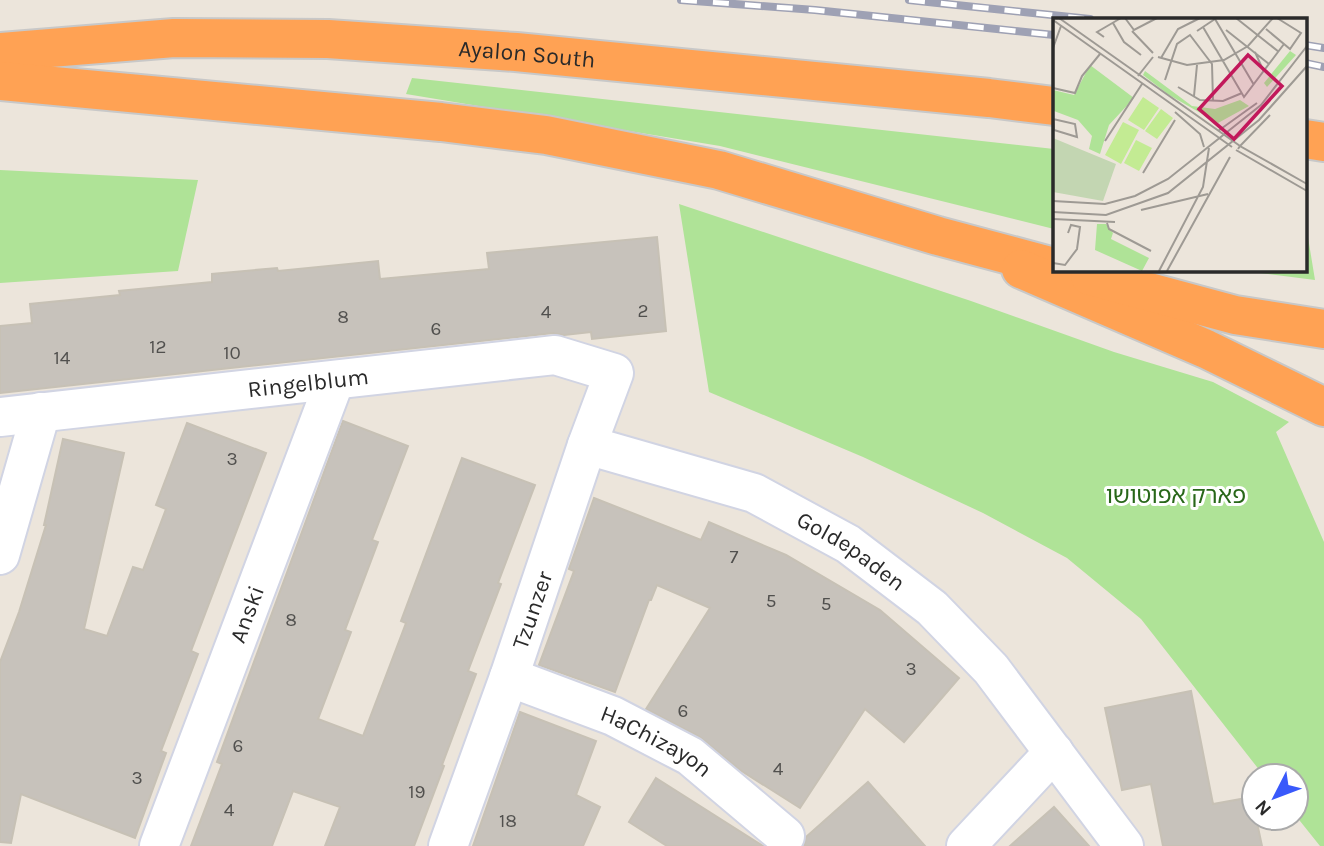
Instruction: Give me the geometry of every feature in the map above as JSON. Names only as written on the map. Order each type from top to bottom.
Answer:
[{"type":"highway","name":"Ayalon South","points":[[0,52],[174,38],[328,39],[516,52],[1053,106]]},
{"type":"highway","points":[[0,81],[429,121],[546,135],[719,170],[938,236],[1053,266]]},
{"type":"highway","points":[[1306,139],[1324,142]]},
{"type":"highway","points":[[938,236],[1079,292],[1206,349],[1324,407]]},
{"type":"highway","points":[[1069,271],[1235,315],[1324,329]]},
{"type":"street","name":"Ringelblum","points":[[0,417],[555,355],[614,373]]},
{"type":"street","name":"Tzunzer","points":[[448,846],[614,373]]},
{"type":"street","name":"Anski","points":[[159,846],[335,380]]},
{"type":"street","points":[[0,555],[41,412]]},
{"type":"street","name":"Goldepaden","points":[[587,446],[754,493],[848,544],[932,608],[990,668],[1124,846]]},
{"type":"street","name":"HaChizayon","points":[[509,677],[613,716],[690,756],[785,836]]},
{"type":"street","points":[[966,846],[1054,752]]},
{"type":"green space","points":[[412,78],[1053,149],[1053,229],[720,146],[406,94]]},
{"type":"green space","points":[[0,170],[198,180],[178,271],[0,283]]},
{"type":"green space","name":"פארק אפוטושו","points":[[679,204],[971,301],[1114,352],[1213,382],[1289,422],[1276,432],[1324,542],[1324,846],[1320,846],[1309,832],[1310,762],[1253,762],[1141,619],[1067,558],[983,513],[863,457],[709,392]]},
{"type":"green space","points":[[1306,225],[1315,280],[1245,271],[1306,271]]},
{"type":"building","points":[[657,237],[666,331],[592,339],[591,332],[564,335],[553,333],[0,393],[0,326],[32,323],[30,304],[120,295],[119,291],[212,282],[212,274],[277,268],[278,271],[378,261],[380,279],[489,269],[487,253]]},
{"type":"building","points":[[343,421],[408,446],[372,540],[378,542],[345,630],[351,632],[318,719],[363,736],[406,623],[401,621],[462,458],[535,485],[468,671],[476,674],[442,765],[444,766],[414,846],[325,846],[340,807],[293,791],[272,846],[191,846],[222,764],[217,762]]},
{"type":"building","points":[[187,423],[266,453],[191,651],[198,654],[161,751],[166,753],[135,838],[21,794],[11,843],[0,842],[0,662],[46,525],[63,439],[124,453],[84,629],[107,636],[133,567],[143,570],[166,509],[156,505]]},
{"type":"building","points":[[594,498],[701,540],[709,522],[786,555],[880,610],[959,678],[904,742],[865,709],[800,808],[740,770],[700,737],[646,709],[710,608],[657,585],[615,692],[539,665],[574,571],[569,569]]},
{"type":"building","points":[[1191,691],[1213,804],[1240,799],[1240,832],[1259,832],[1262,846],[1163,846],[1151,784],[1122,790],[1105,708]]},
{"type":"building","points":[[520,712],[596,741],[576,795],[600,807],[583,846],[473,846]]},
{"type":"building","points":[[656,778],[763,846],[667,846],[629,822]]},
{"type":"building","points":[[868,782],[925,846],[804,846],[806,837]]},
{"type":"building","points":[[1054,807],[1089,846],[1010,846]]},
{"type":"railway","points":[[681,0],[815,10],[1053,35]]},
{"type":"railway","points":[[909,0],[1080,18]]},
{"type":"railway","points":[[1306,45],[1324,48]]},
{"type":"railway","points":[[1306,63],[1324,67]]}]
